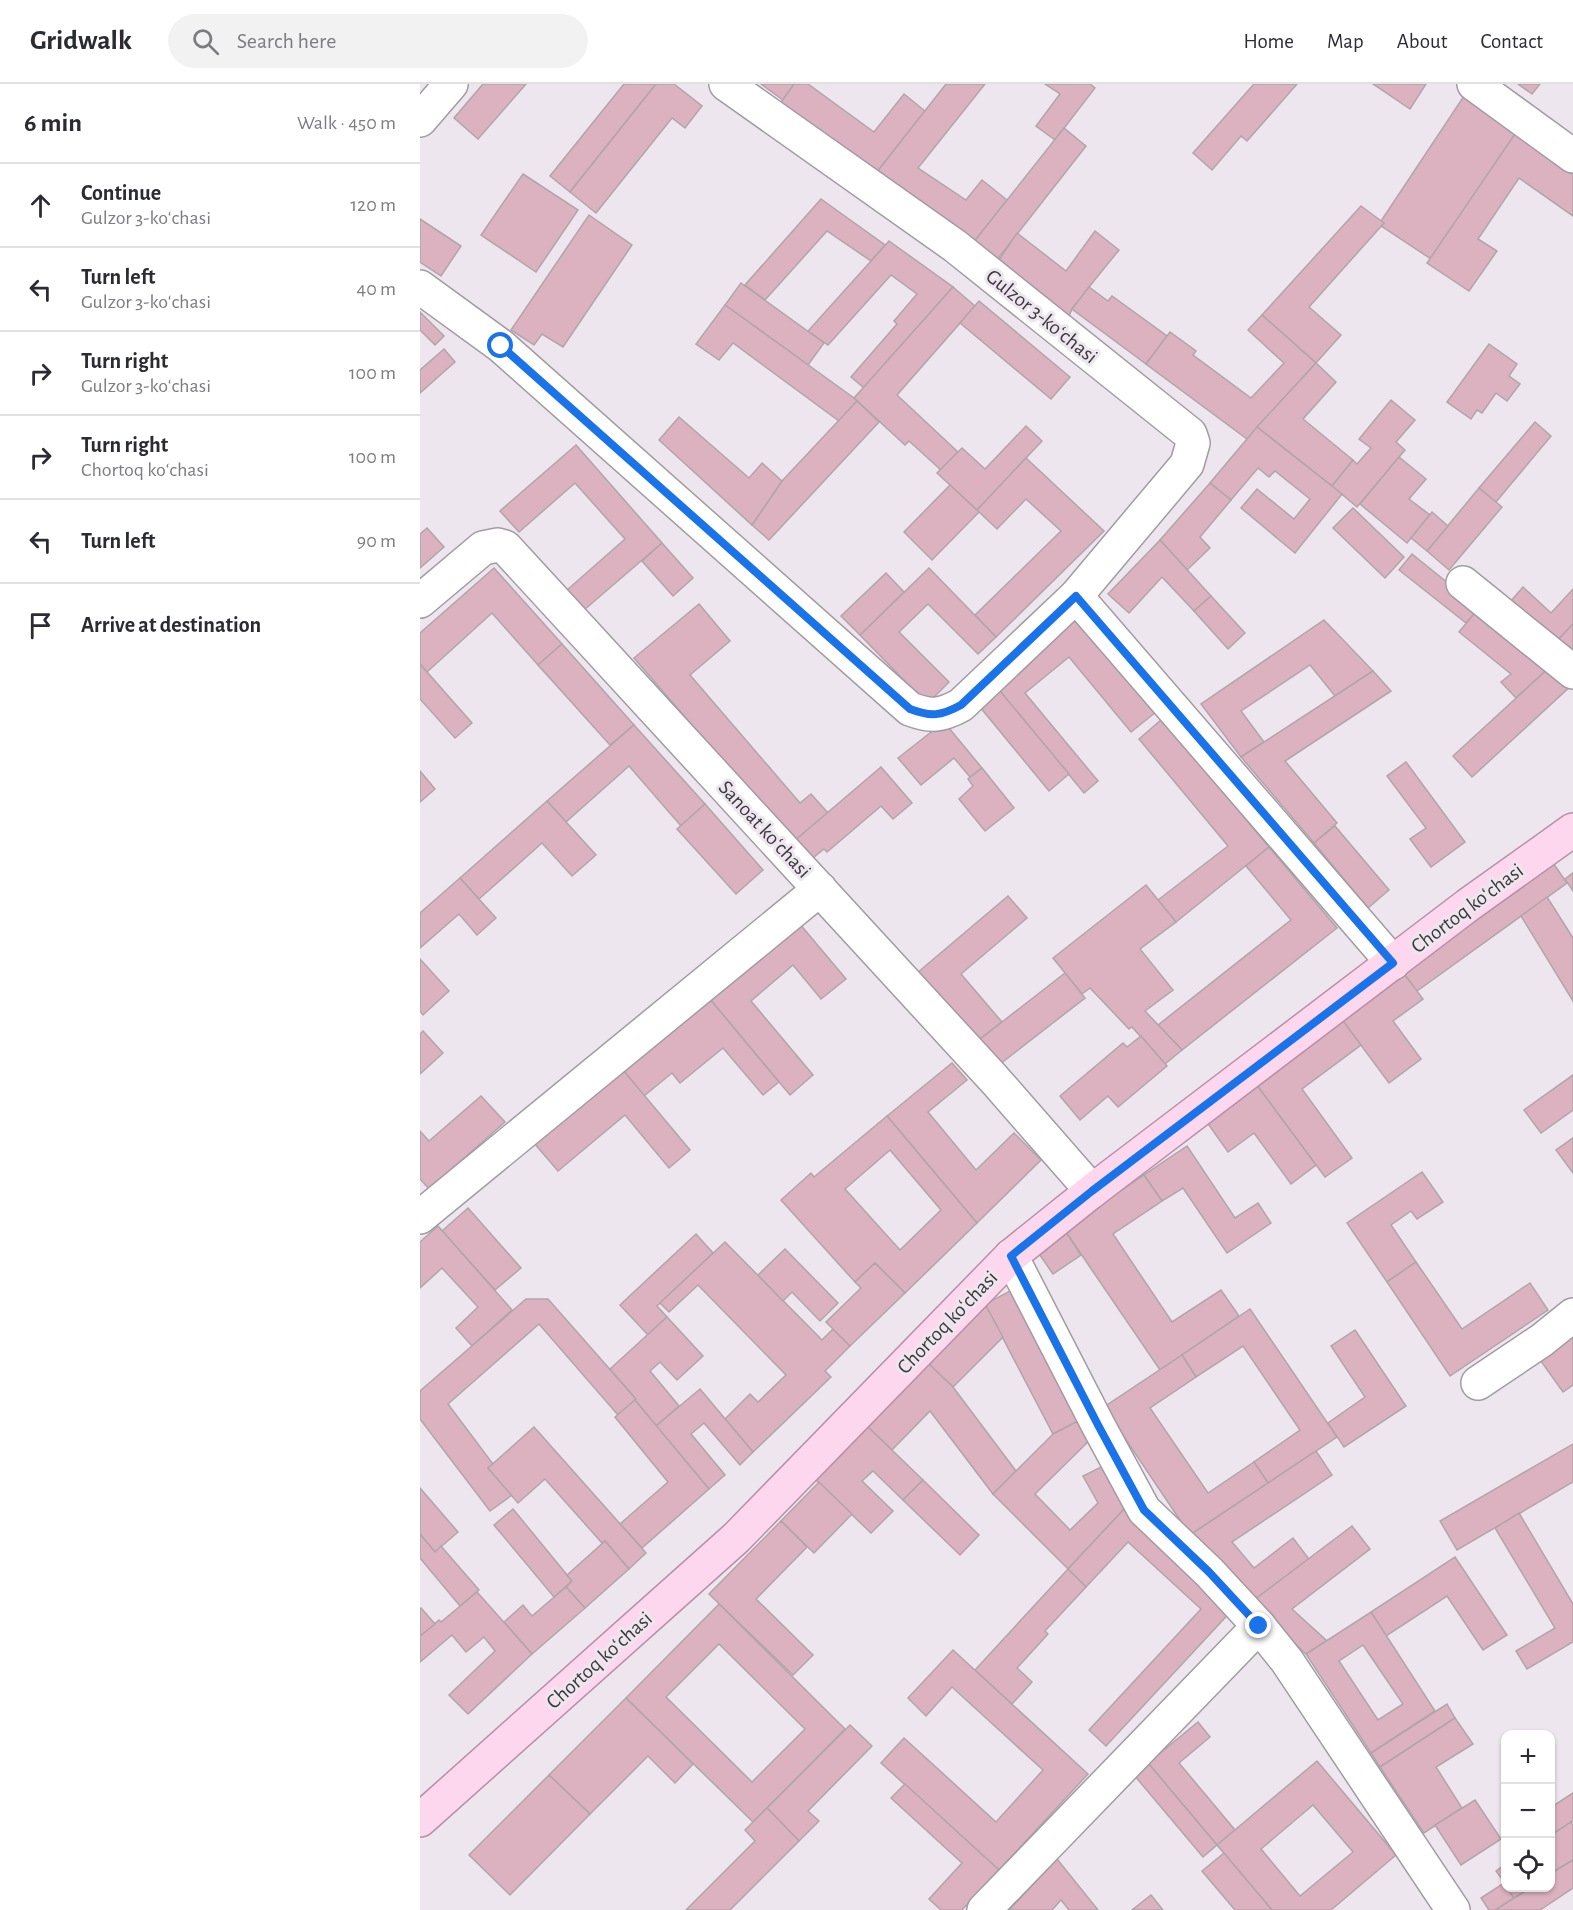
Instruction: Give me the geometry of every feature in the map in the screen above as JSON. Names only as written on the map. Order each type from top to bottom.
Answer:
[{"type":"main road","name":"Chortoq koʻchasi","points":[[420,1820],[736,1538],[1011,1256],[1092,1191],[1468,905],[1573,830]]},
{"type":"street","points":[[420,120],[450,84]]},
{"type":"street","name":"Gulzor 3-koʻchasi","points":[[420,287],[501,346],[910,709],[926,715],[948,712],[961,705],[1076,596],[1187,464],[1193,443],[1190,434],[955,246],[726,84]]},
{"type":"street","points":[[1474,84],[1573,156]]},
{"type":"street","name":"Sanoat koʻchasi","points":[[420,601],[483,548],[498,545],[505,547],[986,1070],[1092,1191]]},
{"type":"street","points":[[1463,583],[1573,672]]},
{"type":"street","points":[[1076,596],[1393,963]]},
{"type":"street","points":[[420,1217],[820,889]]},
{"type":"street","points":[[1011,1256],[1144,1510],[1209,1572],[1259,1626],[1287,1661],[1453,1910]]},
{"type":"street","points":[[1478,1383],[1542,1340],[1573,1315]]},
{"type":"street","points":[[984,1910],[1259,1626]]},
{"type":"building","points":[[483,84],[526,84],[478,139],[454,118]]},
{"type":"building","points":[[624,84],[656,84],[570,192],[550,176]]},
{"type":"building","points":[[656,84],[674,84],[702,106],[685,128],[672,118],[596,213],[570,192]]},
{"type":"building","points":[[761,84],[794,84],[783,100]]},
{"type":"building","points":[[794,84],[808,84],[874,132],[904,94],[925,111],[873,177],[777,108]]},
{"type":"building","points":[[946,84],[985,84],[918,168],[966,200],[982,180],[1007,200],[973,243],[873,177]]},
{"type":"building","points":[[1045,84],[1090,84],[1095,88],[1055,140],[1036,126],[1060,94]]},
{"type":"building","points":[[1254,84],[1297,84],[1247,141],[1241,136],[1212,170],[1193,153]]},
{"type":"building","points":[[1373,84],[1426,84],[1410,109]]},
{"type":"building","points":[[1518,84],[1540,84],[1532,94]]},
{"type":"building","points":[[1464,96],[1517,131],[1431,259],[1381,226],[1384,223],[1381,221]]},
{"type":"building","points":[[1064,128],[1086,146],[996,261],[973,243]]},
{"type":"building","points":[[1517,131],[1573,170],[1573,216],[1519,178],[1478,239],[1497,251],[1469,291],[1427,263]]},
{"type":"building","points":[[523,174],[578,210],[536,272],[481,235]]},
{"type":"building","points":[[821,199],[885,245],[871,261],[827,231],[765,300],[745,285]]},
{"type":"building","points":[[1361,206],[1384,223],[1309,307],[1341,335],[1316,363],[1262,315]]},
{"type":"building","points":[[589,215],[632,245],[563,347],[542,334],[534,345],[511,330]]},
{"type":"building","points":[[420,219],[461,246],[441,276],[420,262]]},
{"type":"building","points":[[1095,231],[1119,250],[1072,309],[1069,316],[997,263],[1017,233],[1066,271]]},
{"type":"building","points":[[889,241],[953,287],[864,388],[851,377],[897,324],[894,321],[917,294],[891,275],[828,345],[808,331]]},
{"type":"building","points":[[741,283],[824,343],[808,365],[725,305]]},
{"type":"building","points":[[953,287],[975,306],[897,395],[958,452],[941,470],[909,441],[905,445],[854,398]]},
{"type":"building","points":[[1089,287],[1108,301],[1112,296],[1167,336],[1146,364],[1072,309]]},
{"type":"building","points":[[979,301],[1070,377],[1051,399],[960,323]]},
{"type":"building","points":[[725,305],[857,401],[839,421],[733,343],[719,360],[696,344]]},
{"type":"building","points":[[420,312],[444,336],[435,345],[420,330]]},
{"type":"building","points":[[1262,315],[1316,363],[1247,439],[1146,364],[1170,332],[1196,351],[1193,355],[1251,398],[1284,363],[1248,330]]},
{"type":"building","points":[[1489,344],[1517,364],[1509,376],[1520,384],[1507,401],[1496,393],[1482,413],[1477,410],[1471,419],[1447,402]]},
{"type":"building","points":[[444,349],[455,362],[420,393],[420,370]]},
{"type":"building","points":[[1316,363],[1336,382],[1303,419],[1353,460],[1332,486],[1257,427]]},
{"type":"building","points":[[1391,400],[1415,420],[1396,442],[1405,450],[1357,507],[1332,486],[1353,460],[1357,464],[1371,448],[1359,439]]},
{"type":"building","points":[[857,401],[879,422],[769,540],[752,525],[782,481]]},
{"type":"building","points":[[679,417],[749,478],[762,463],[782,481],[752,525],[659,440]]},
{"type":"building","points":[[1535,422],[1551,436],[1496,502],[1479,488]]},
{"type":"building","points":[[1026,426],[1042,441],[977,510],[937,473],[962,448],[985,469]]},
{"type":"building","points":[[1257,427],[1342,494],[1295,553],[1241,508],[1257,489],[1294,519],[1310,499],[1275,471],[1269,477],[1258,468],[1231,500],[1210,483]]},
{"type":"building","points":[[576,445],[662,543],[584,610],[567,590],[625,539],[575,483],[519,532],[500,511]]},
{"type":"building","points":[[1399,457],[1426,479],[1409,499],[1430,515],[1407,543],[1360,504]]},
{"type":"building","points":[[1026,458],[1104,531],[996,637],[975,615],[1061,531],[1026,499],[997,529],[977,510]]},
{"type":"building","points":[[1210,483],[1231,500],[1200,537],[1210,548],[1187,570],[1160,540]]},
{"type":"building","points":[[950,485],[979,512],[932,560],[904,532]]},
{"type":"building","points":[[1479,488],[1502,507],[1449,570],[1427,551]]},
{"type":"building","points":[[1353,508],[1404,557],[1385,578],[1333,528]]},
{"type":"building","points":[[1432,512],[1448,526],[1427,551],[1411,538]]},
{"type":"building","points":[[427,528],[444,547],[420,568],[420,534]]},
{"type":"building","points":[[1160,540],[1211,596],[1194,611],[1162,577],[1129,613],[1108,594]]},
{"type":"building","points":[[662,543],[693,578],[673,596],[642,561]]},
{"type":"building","points":[[1412,554],[1479,608],[1466,623],[1399,570]]},
{"type":"building","points":[[494,568],[562,644],[538,665],[492,613],[427,672],[420,664],[420,633]]},
{"type":"building","points":[[929,568],[996,637],[978,654],[928,604],[899,632],[949,682],[927,704],[860,635]]},
{"type":"building","points":[[886,573],[904,592],[860,635],[841,616]]},
{"type":"building","points":[[1523,587],[1551,613],[1573,589],[1573,624],[1555,643],[1510,602]]},
{"type":"building","points":[[1211,596],[1245,633],[1228,649],[1194,611]]},
{"type":"building","points":[[699,604],[730,641],[690,675],[800,803],[811,794],[828,813],[793,842],[634,658]]},
{"type":"building","points":[[1479,608],[1551,666],[1516,698],[1501,682],[1511,674],[1459,632]]},
{"type":"building","points":[[1076,616],[1156,712],[1131,732],[1069,657],[1025,693],[1098,781],[1084,793],[995,685]]},
{"type":"building","points":[[1324,620],[1373,671],[1335,696],[1310,665],[1241,711],[1264,742],[1241,757],[1201,704]]},
{"type":"building","points":[[1573,624],[1573,659],[1555,643]]},
{"type":"building","points":[[562,644],[634,725],[610,745],[538,665]]},
{"type":"building","points":[[420,664],[472,723],[455,738],[420,699]]},
{"type":"building","points":[[1551,666],[1573,684],[1472,777],[1453,756]]},
{"type":"building","points":[[1373,671],[1391,691],[1285,761],[1337,823],[1314,843],[1241,757]]},
{"type":"building","points":[[995,685],[1069,774],[1049,791],[975,701]]},
{"type":"building","points":[[1162,719],[1269,847],[1176,922],[1158,900],[1228,846],[1139,739]]},
{"type":"building","points":[[944,722],[982,768],[970,777],[954,758],[921,785],[898,758]]},
{"type":"building","points":[[634,725],[705,804],[681,826],[629,766],[566,822],[547,801]]},
{"type":"building","points":[[1406,762],[1465,842],[1431,867],[1410,839],[1426,828],[1387,776]]},
{"type":"building","points":[[881,767],[912,803],[893,819],[881,806],[827,852],[824,849],[809,861],[793,842]]},
{"type":"building","points":[[982,768],[1014,808],[985,831],[959,799],[973,786],[968,779]]},
{"type":"building","points":[[420,771],[435,789],[420,802]]},
{"type":"building","points":[[547,801],[596,855],[572,876],[542,843],[479,899],[460,878]]},
{"type":"building","points":[[705,804],[763,870],[736,894],[677,829]]},
{"type":"building","points":[[1335,826],[1389,890],[1368,908],[1314,843]]},
{"type":"building","points":[[1269,847],[1337,928],[1182,1050],[1158,1025],[1291,920],[1246,866]]},
{"type":"building","points":[[1551,860],[1567,883],[1417,991],[1401,970]]},
{"type":"building","points":[[1573,873],[1573,891],[1565,879]]},
{"type":"building","points":[[460,878],[496,918],[477,935],[459,914],[420,948],[420,913]]},
{"type":"building","points":[[1146,885],[1176,922],[1140,949],[1173,990],[1145,1011],[1182,1050],[1165,1064],[1132,1027],[1129,1029],[1090,988],[1082,994],[1053,958]]},
{"type":"building","points":[[1008,896],[1027,918],[961,974],[1002,1022],[975,1043],[917,973]]},
{"type":"building","points":[[1547,897],[1573,938],[1573,1001],[1521,916]]},
{"type":"building","points":[[799,923],[846,979],[821,999],[793,965],[751,1001],[813,1075],[790,1095],[709,998]]},
{"type":"building","points":[[420,959],[449,991],[423,1015],[420,1011]]},
{"type":"building","points":[[1065,973],[1085,998],[995,1068],[975,1043]]},
{"type":"building","points":[[1405,975],[1423,999],[1393,1021],[1421,1059],[1389,1083],[1343,1021]]},
{"type":"building","points":[[709,998],[779,1082],[763,1095],[723,1048],[680,1083],[672,1073],[644,1096],[623,1070]]},
{"type":"building","points":[[1343,1021],[1361,1045],[1302,1089],[1352,1158],[1325,1177],[1256,1084]]},
{"type":"building","points":[[423,1031],[443,1053],[420,1074],[420,1034]]},
{"type":"building","points":[[1141,1036],[1167,1066],[1118,1107],[1108,1096],[1080,1120],[1060,1096],[1123,1043],[1127,1047]]},
{"type":"building","points":[[952,1063],[967,1080],[928,1112],[976,1170],[1014,1133],[1041,1160],[977,1223],[887,1116]]},
{"type":"building","points":[[623,1070],[690,1150],[669,1168],[625,1115],[558,1171],[534,1143]]},
{"type":"building","points":[[1573,1075],[1573,1110],[1541,1133],[1524,1110]]},
{"type":"building","points":[[1256,1084],[1316,1165],[1291,1184],[1254,1133],[1228,1152],[1206,1121]]},
{"type":"building","points":[[481,1096],[505,1122],[429,1189],[420,1179],[420,1131],[429,1141]]},
{"type":"building","points":[[887,1116],[977,1223],[905,1293],[875,1263],[855,1282],[781,1200],[811,1173],[814,1177]],"holes":[[[890,1150],[941,1210],[900,1250],[845,1189]]]},
{"type":"building","points":[[1573,1138],[1573,1173],[1556,1150]]},
{"type":"building","points":[[1187,1146],[1235,1218],[1258,1203],[1271,1223],[1227,1253],[1183,1188],[1162,1201],[1144,1175]]},
{"type":"building","points":[[1422,1172],[1443,1202],[1417,1219],[1411,1211],[1391,1225],[1416,1262],[1387,1282],[1347,1223]]},
{"type":"building","points":[[1144,1175],[1162,1201],[1113,1234],[1172,1322],[1221,1290],[1239,1316],[1160,1370],[1064,1229]]},
{"type":"building","points":[[468,1208],[521,1268],[495,1290],[442,1231]]},
{"type":"building","points":[[438,1226],[512,1310],[472,1346],[456,1328],[478,1307],[442,1268],[420,1288],[420,1242]]},
{"type":"building","points":[[1064,1229],[1081,1255],[1053,1274],[1035,1248]]},
{"type":"building","points":[[696,1234],[713,1253],[657,1306],[667,1317],[648,1335],[620,1305]]},
{"type":"building","points":[[725,1242],[822,1340],[833,1329],[850,1346],[825,1371],[831,1377],[753,1452],[725,1419],[750,1394],[758,1402],[786,1375],[698,1285],[669,1312],[660,1303]]},
{"type":"building","points":[[785,1249],[838,1303],[820,1321],[792,1292],[783,1301],[758,1275]]},
{"type":"building","points":[[1416,1262],[1462,1329],[1530,1283],[1548,1310],[1450,1376],[1387,1282]]},
{"type":"building","points":[[875,1263],[905,1293],[850,1346],[826,1322],[861,1288],[855,1282]]},
{"type":"building","points":[[1018,1287],[1086,1417],[1053,1434],[985,1304]]},
{"type":"building","points":[[526,1299],[548,1299],[636,1399],[618,1415],[539,1324],[448,1404],[493,1464],[488,1468],[512,1495],[490,1511],[420,1419],[420,1391]]},
{"type":"building","points":[[986,1306],[1003,1337],[953,1387],[929,1364]]},
{"type":"building","points":[[1250,1309],[1337,1437],[1268,1483],[1254,1462],[1300,1430],[1243,1346],[1196,1377],[1182,1355]]},
{"type":"building","points":[[667,1317],[703,1356],[677,1380],[660,1362],[650,1371],[679,1406],[656,1426],[610,1369]]},
{"type":"building","points":[[1573,1322],[1573,1385],[1563,1392],[1533,1350]]},
{"type":"building","points":[[1355,1330],[1406,1406],[1344,1447],[1328,1423],[1365,1397],[1331,1346]]},
{"type":"building","points":[[1182,1355],[1196,1377],[1150,1408],[1208,1493],[1254,1462],[1268,1483],[1190,1535],[1104,1407]]},
{"type":"building","points":[[929,1364],[953,1387],[1016,1471],[993,1494],[930,1411],[892,1450],[868,1427]]},
{"type":"building","points":[[700,1389],[753,1452],[740,1465],[704,1423],[691,1434],[725,1475],[709,1489],[656,1426]]},
{"type":"building","points":[[635,1400],[709,1489],[642,1548],[620,1524],[668,1482],[615,1417]]},
{"type":"building","points":[[1082,1419],[1096,1434],[1035,1494],[1070,1530],[1098,1503],[1083,1476],[1107,1464],[1126,1507],[1068,1569],[993,1494],[1053,1434]]},
{"type":"building","points":[[534,1427],[646,1553],[629,1569],[605,1541],[602,1543],[545,1479],[518,1503],[488,1468]]},
{"type":"building","points":[[868,1427],[923,1480],[903,1500],[873,1471],[862,1481],[893,1511],[871,1533],[816,1480]]},
{"type":"building","points":[[1573,1444],[1573,1482],[1457,1550],[1440,1521]]},
{"type":"building","points":[[1316,1451],[1332,1475],[1232,1542],[1254,1568],[1293,1538],[1309,1559],[1250,1603],[1190,1535]]},
{"type":"building","points":[[923,1480],[979,1535],[960,1555],[903,1500]]},
{"type":"building","points":[[819,1482],[852,1514],[814,1553],[781,1521]]},
{"type":"building","points":[[420,1488],[458,1532],[435,1552],[420,1534]]},
{"type":"building","points":[[1126,1507],[1235,1607],[1106,1746],[1089,1730],[1201,1609],[1128,1542],[1086,1587],[1068,1569]]},
{"type":"building","points":[[513,1509],[572,1581],[554,1597],[494,1525]]},
{"type":"building","points":[[1519,1513],[1573,1604],[1573,1642],[1527,1669],[1516,1651],[1555,1628],[1495,1528]]},
{"type":"building","points":[[781,1521],[807,1547],[756,1599],[813,1655],[793,1675],[709,1594]]},
{"type":"building","points":[[1352,1526],[1370,1549],[1292,1609],[1327,1641],[1306,1654],[1250,1603]]},
{"type":"building","points":[[420,1534],[435,1552],[441,1546],[479,1590],[460,1606],[420,1558]]},
{"type":"building","points":[[605,1541],[629,1569],[585,1608],[566,1587],[572,1581],[567,1575]]},
{"type":"building","points":[[1455,1557],[1507,1635],[1483,1650],[1447,1596],[1386,1636],[1371,1612]]},
{"type":"building","points":[[1068,1569],[1086,1587],[1045,1631],[1048,1634],[1017,1668],[1032,1682],[1012,1704],[975,1670]]},
{"type":"building","points":[[566,1587],[585,1608],[532,1654],[504,1622],[523,1605],[532,1616]]},
{"type":"building","points":[[477,1592],[532,1654],[468,1714],[449,1695],[495,1651],[484,1637],[466,1652],[452,1635],[420,1662],[420,1636]]},
{"type":"building","points":[[719,1604],[845,1729],[753,1822],[626,1698]],"holes":[[[719,1644],[805,1729],[752,1782],[666,1697]]]},
{"type":"building","points":[[420,1609],[435,1624],[420,1636]]},
{"type":"building","points":[[1371,1612],[1435,1711],[1371,1753],[1306,1654]],"holes":[[[1363,1645],[1403,1704],[1378,1720],[1339,1661]]]},
{"type":"building","points":[[953,1650],[1088,1774],[999,1870],[881,1763],[904,1738],[996,1822],[1043,1770],[952,1687],[926,1716],[908,1698]]},
{"type":"building","points":[[626,1698],[693,1764],[675,1783],[648,1756],[590,1814],[549,1775]]},
{"type":"building","points":[[1447,1704],[1455,1718],[1380,1767],[1371,1753]]},
{"type":"building","points":[[1455,1718],[1473,1744],[1436,1767],[1462,1808],[1424,1833],[1380,1767]]},
{"type":"building","points":[[1198,1722],[1210,1737],[1179,1763],[1235,1830],[1217,1845],[1148,1763]]},
{"type":"building","points":[[850,1725],[872,1746],[808,1811],[819,1821],[799,1841],[767,1808]]},
{"type":"building","points":[[1317,1761],[1396,1855],[1331,1910],[1272,1910],[1217,1845]],"holes":[[[1313,1805],[1353,1852],[1300,1896],[1261,1849]]]},
{"type":"building","points":[[1148,1763],[1217,1845],[1203,1857],[1134,1775]]},
{"type":"building","points":[[549,1775],[590,1814],[510,1895],[469,1855]]},
{"type":"building","points":[[905,1784],[999,1870],[962,1910],[941,1910],[929,1899],[962,1863],[891,1798]]},
{"type":"building","points":[[1573,1793],[1573,1821],[1555,1833],[1555,1805]]},
{"type":"building","points":[[1475,1800],[1501,1839],[1461,1865],[1435,1825]]},
{"type":"building","points":[[767,1808],[799,1841],[730,1910],[686,1910],[755,1841],[745,1830]]},
{"type":"building","points":[[1571,1822],[1573,1825],[1573,1860],[1555,1871],[1555,1838],[1555,1833]]},
{"type":"building","points":[[1224,1853],[1272,1910],[1235,1910],[1202,1871]]},
{"type":"building","points":[[1057,1859],[1098,1910],[1069,1910],[1061,1900],[1052,1910],[1009,1910]]},
{"type":"building","points":[[1573,1860],[1573,1888],[1540,1910],[1495,1910],[1524,1892],[1555,1892],[1555,1871]]},
{"type":"building","points":[[1501,1868],[1501,1878],[1496,1871]]},
{"type":"building","points":[[1501,1885],[1501,1892],[1510,1892],[1514,1898],[1495,1910],[1489,1910],[1481,1898]]},
{"type":"building","points":[[1510,1892],[1524,1892],[1514,1898]]},
{"type":"building","points":[[1151,1895],[1163,1910],[1132,1910]]},
{"type":"route","points":[[501,346],[910,709],[926,715],[948,712],[961,705],[1076,596],[1393,963],[1092,1191],[1011,1256],[1144,1510],[1209,1572],[1259,1626]]}]
